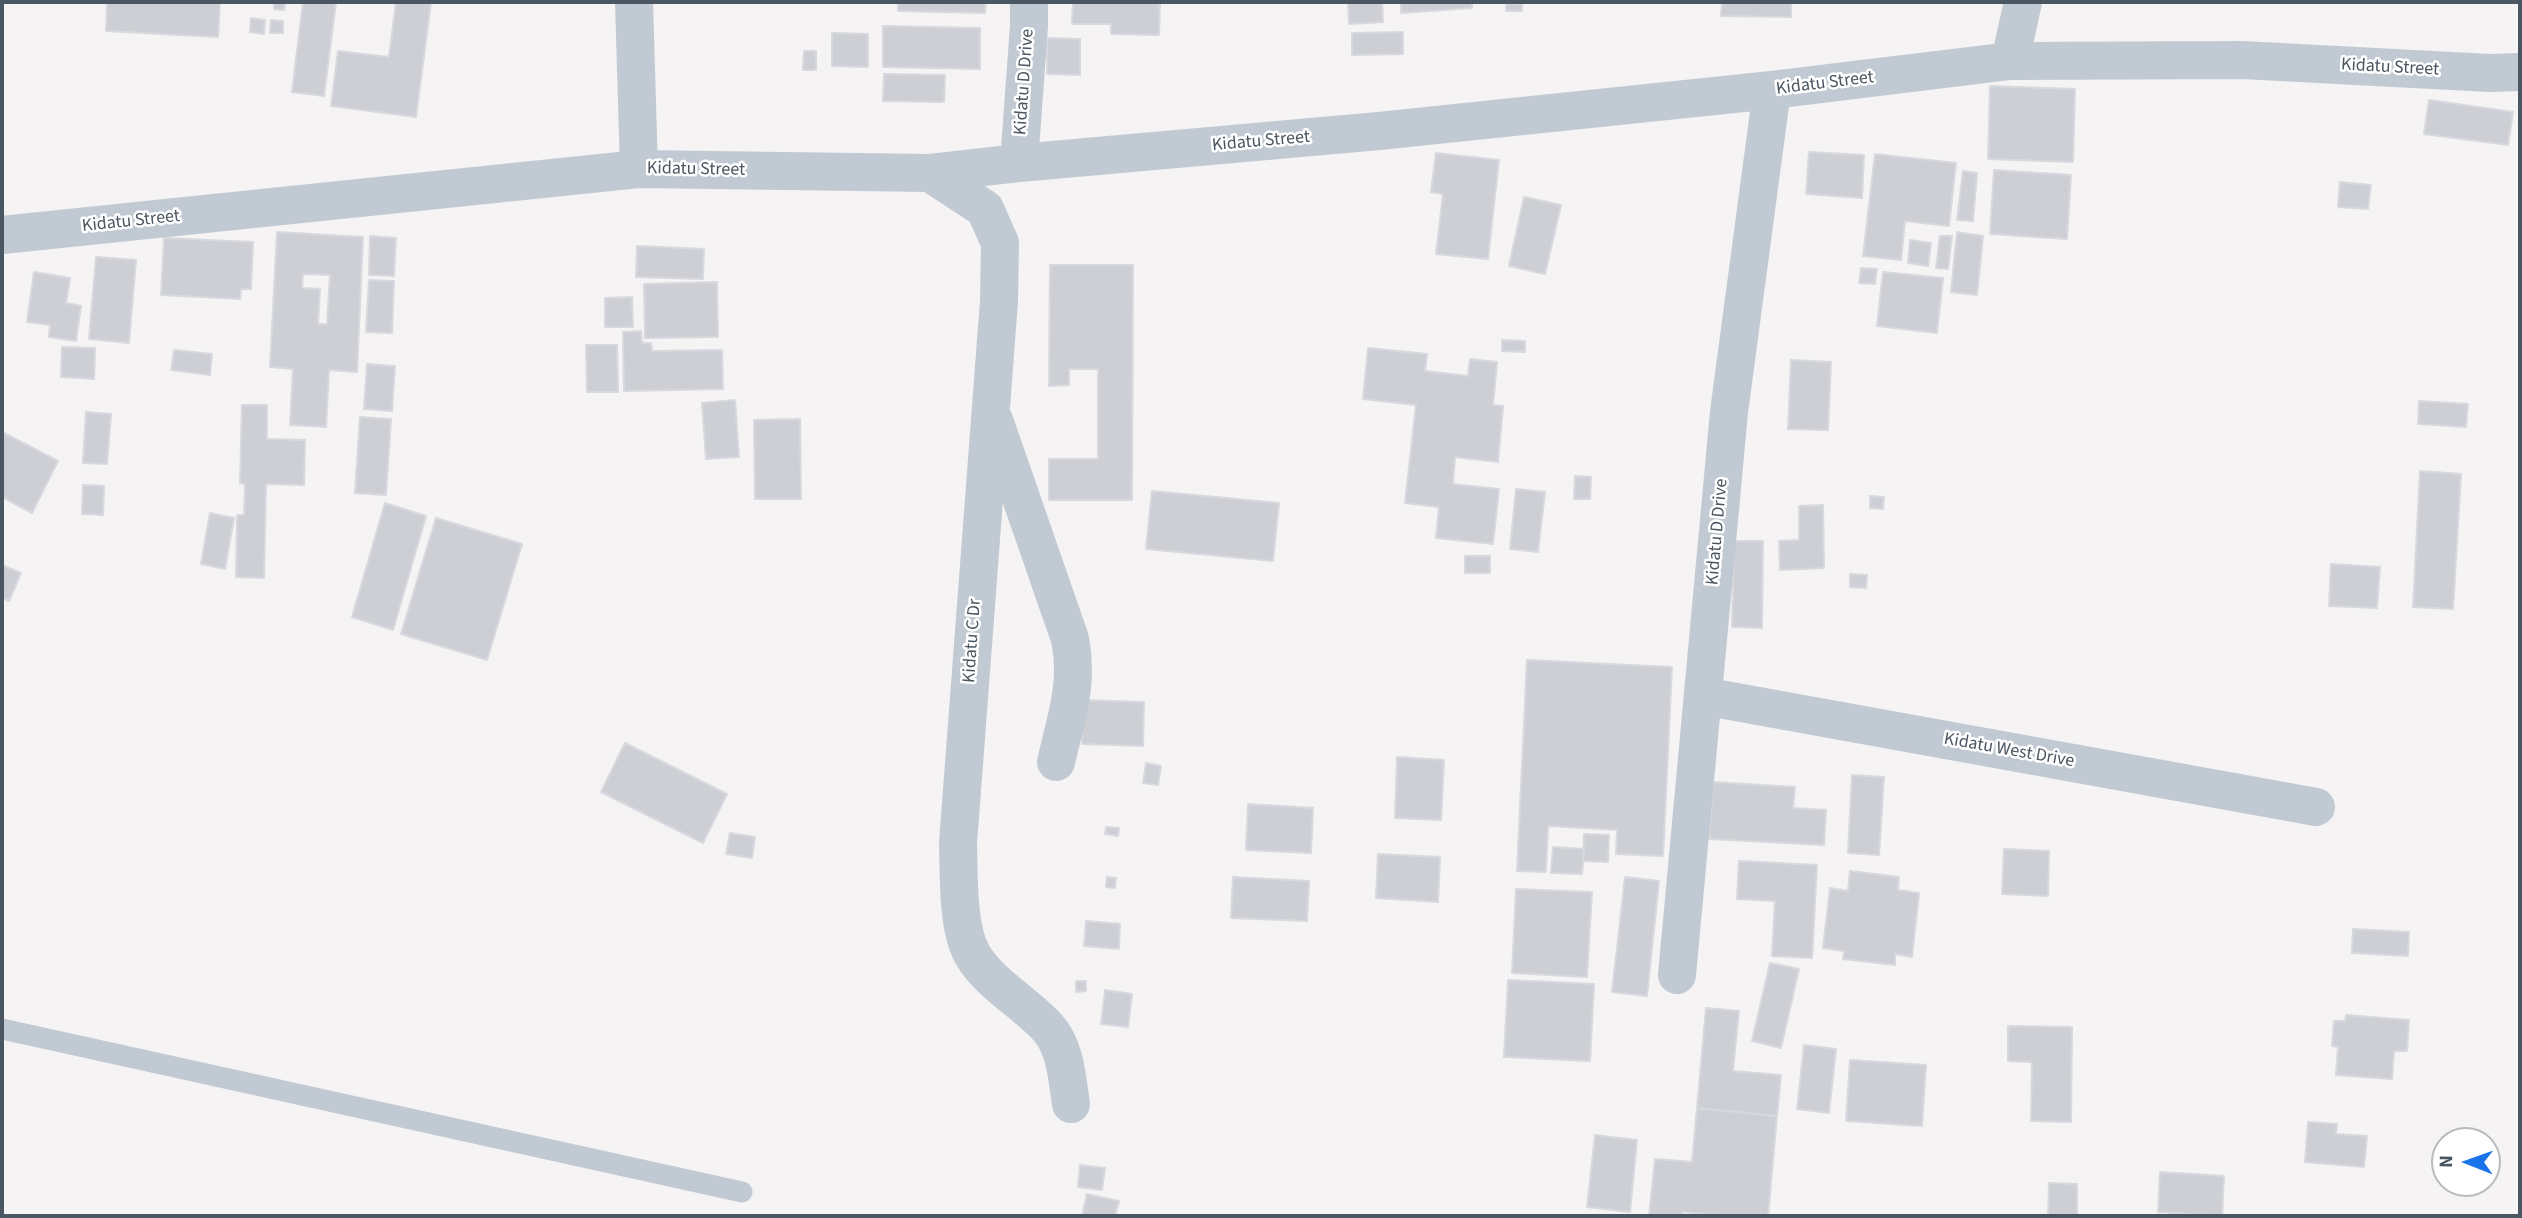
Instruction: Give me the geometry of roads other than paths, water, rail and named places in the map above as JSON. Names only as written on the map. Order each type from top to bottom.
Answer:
[{"type":"street","points":[[634,2],[639,169]]},
{"type":"street","name":"Kidatu D Drive","points":[[1019,163],[1030,26],[1029,2]]},
{"type":"street","points":[[2010,61],[2023,2]]},
{"type":"street","name":"Kidatu Street","points":[[2,235],[639,169],[930,173],[1379,131],[1772,90],[2010,61],[2242,60],[2490,73],[2520,72]]},
{"type":"street","name":"Kidatu D Drive","points":[[1676,975],[1729,412],[1772,90]]},
{"type":"street","name":"Kidatu C Dr","points":[[930,173],[985,209],[1000,243],[999,301],[958,843],[960,910],[972,953],[1003,989],[1049,1029],[1062,1054],[1071,1104]]},
{"type":"street","points":[[990,408],[1070,639],[1075,662],[1074,681],[1056,762]]},
{"type":"street","name":"Kidatu West Drive","points":[[1703,696],[2316,807]]},
{"type":"lane","points":[[2,1029],[742,1192]]}]
